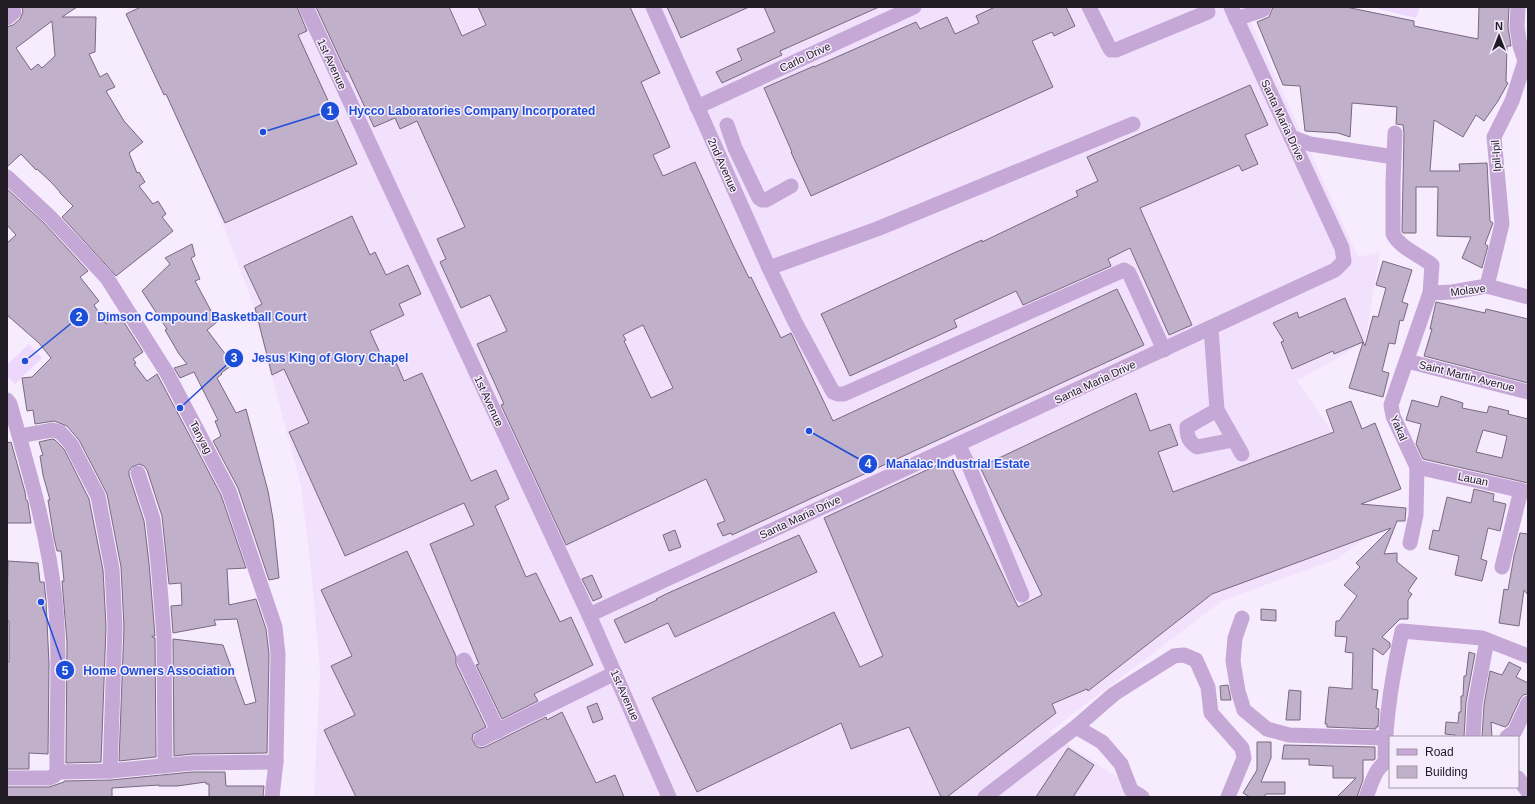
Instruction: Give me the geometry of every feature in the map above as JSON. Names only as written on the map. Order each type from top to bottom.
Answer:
[{"type":"street","points":[[7,18],[14,12],[11,7]]},
{"type":"street","name":"1st Avenue","points":[[306,7],[589,615],[669,797]]},
{"type":"street","name":"2nd Avenue","points":[[653,7],[769,268],[795,322],[834,392],[844,394],[1124,270],[1129,272],[1164,350]]},
{"type":"street","name":"Carlo Drive","points":[[697,107],[914,7]]},
{"type":"street","points":[[1090,7],[1109,47],[1112,50],[1116,50],[1208,12],[1206,7]]},
{"type":"street","points":[[1233,13],[1263,10],[1264,7]]},
{"type":"street","name":"Ipil-Ipil","points":[[1487,286],[1502,224],[1494,137],[1512,101],[1527,62],[1520,46],[1517,27],[1518,7]]},
{"type":"street","name":"Santa Maria Drive","points":[[589,615],[1335,270],[1344,261],[1342,248],[1233,13]]},
{"type":"street","points":[[769,268],[877,229],[1134,124]]},
{"type":"street","points":[[727,125],[735,148],[762,200],[766,200],[791,186]]},
{"type":"street","points":[[1291,137],[1310,144],[1394,158],[1396,133]]},
{"type":"street","name":"Yakal","points":[[1394,158],[1393,234],[1408,248],[1432,265],[1430,293],[1391,405],[1393,416],[1418,467],[1416,516],[1410,542]]},
{"type":"street","name":"Tanyag","points":[[7,177],[50,216],[106,278],[167,373],[229,492],[275,626],[278,654],[276,756],[272,797]]},
{"type":"street","name":"Molave","points":[[1430,293],[1452,292],[1487,286],[1528,297]]},
{"type":"street","points":[[1211,328],[1217,410],[1242,454]]},
{"type":"street","name":"Saint Martin Avenue","points":[[1407,361],[1528,392]]},
{"type":"street","points":[[7,400],[10,404],[20,436],[49,557],[55,600],[59,679],[57,772],[54,776],[48,778],[7,778]]},
{"type":"street","points":[[1217,410],[1187,427],[1187,436],[1191,443],[1197,447],[1233,440]]},
{"type":"street","points":[[20,436],[52,430],[60,432],[71,444],[98,496],[112,569],[115,628],[110,771]]},
{"type":"street","points":[[958,444],[969,466],[1022,595]]},
{"type":"street","name":"Lauan","points":[[1418,467],[1524,491]]},
{"type":"street","points":[[138,473],[153,519],[158,562],[164,636],[166,708],[165,766]]},
{"type":"street","points":[[1502,567],[1524,491]]},
{"type":"street","points":[[1242,618],[1235,638],[1233,661],[1238,691],[1244,710],[1267,729],[1289,735],[1385,738]]},
{"type":"street","points":[[1366,797],[1379,767],[1387,761],[1385,738],[1392,681],[1402,630],[1482,638],[1528,656]]},
{"type":"street","points":[[1473,736],[1475,704],[1487,640]]},
{"type":"street","points":[[985,797],[1076,727],[1114,694],[1174,656],[1184,654],[1196,660],[1208,687],[1211,713],[1242,748],[1244,758],[1228,797]]},
{"type":"street","points":[[464,660],[498,731]]},
{"type":"street","points":[[481,739],[615,673]]},
{"type":"street","points":[[1509,736],[1515,731],[1528,703]]},
{"type":"street","points":[[1076,727],[1102,742],[1121,764],[1131,790],[1142,797]]},
{"type":"street","points":[[57,772],[110,771],[276,756]]},
{"type":"street","points":[[1519,779],[1528,792]]},
{"type":"shaded area","points":[[126,7],[1257,7],[1246,11],[1358,257],[1380,252],[1365,342],[1297,381],[1359,470],[1370,534],[1339,558],[1222,601],[1049,732],[1148,797],[314,797],[320,672],[312,578],[301,486],[252,301],[204,180]]},
{"type":"shaded area","points":[[1371,7],[1420,7],[1416,18]]},
{"type":"shaded area","points":[[29,344],[42,358],[15,384],[7,376],[7,365]]},
{"type":"building","points":[[22,7],[77,7],[62,17],[96,17],[95,52],[89,54],[100,77],[107,73],[115,87],[106,91],[124,121],[143,142],[129,153],[137,173],[139,172],[145,182],[139,186],[153,204],[158,201],[166,214],[162,217],[173,231],[116,276],[62,217],[73,206],[51,182],[37,169],[36,170],[21,154],[7,167],[7,27],[13,25],[20,19],[23,12]],"holes":[[[52,21],[55,56],[42,68],[38,64],[31,70],[16,48]]]},
{"type":"building","points":[[141,7],[297,7],[307,31],[298,35],[357,164],[225,223],[166,94],[164,95],[126,14]]},
{"type":"building","points":[[316,7],[449,7],[462,36],[486,25],[478,7],[630,7],[660,73],[641,82],[670,147],[653,155],[663,176],[695,162],[749,278],[751,277],[781,338],[791,333],[833,421],[1117,289],[1144,345],[732,535],[731,533],[723,536],[717,524],[725,521],[706,479],[566,545],[501,405],[504,404],[477,344],[507,331],[490,295],[461,308],[440,262],[446,259],[437,239],[465,227],[417,121],[400,129],[395,118],[374,127],[348,71],[346,72]],"holes":[[[643,325],[673,388],[651,398],[624,341],[626,340],[623,335]]]},
{"type":"building","points":[[667,7],[749,7],[681,38]]},
{"type":"building","points":[[764,7],[879,7],[780,51],[782,55],[722,83],[716,72],[742,60],[737,49],[775,32]]},
{"type":"building","points":[[995,7],[1066,7],[1075,26],[1054,36],[1052,32],[1032,41],[1053,87],[811,196],[764,88],[916,22],[920,29],[947,17],[955,34],[979,23],[976,16]]},
{"type":"building","points":[[1273,7],[1346,7],[1414,21],[1414,26],[1478,39],[1479,7],[1509,7],[1508,27],[1511,46],[1507,46],[1506,82],[1508,83],[1498,101],[1484,121],[1476,115],[1463,137],[1434,120],[1430,171],[1460,171],[1459,164],[1487,163],[1490,221],[1493,223],[1485,244],[1488,246],[1482,268],[1462,258],[1471,237],[1437,236],[1438,187],[1416,187],[1416,233],[1403,233],[1404,133],[1403,125],[1396,124],[1397,107],[1352,103],[1350,137],[1338,133],[1305,131],[1300,86],[1283,85],[1257,22],[1269,17]]},
{"type":"building","points":[[1250,85],[1268,125],[1245,135],[1258,164],[1242,171],[1239,165],[1140,208],[1192,325],[1169,335],[1130,248],[1108,259],[1111,266],[1023,305],[1016,291],[954,320],[957,327],[850,376],[821,314],[982,240],[982,242],[1078,196],[1076,191],[1098,181],[1087,157]]},
{"type":"building","points":[[7,189],[44,223],[88,271],[80,277],[99,301],[94,305],[106,324],[118,313],[143,352],[133,359],[136,363],[134,364],[147,381],[157,374],[221,495],[246,568],[227,569],[229,605],[256,599],[266,629],[269,654],[267,753],[192,754],[174,756],[173,639],[223,645],[245,705],[256,702],[237,619],[214,620],[216,625],[173,633],[171,606],[182,605],[181,583],[169,584],[162,516],[147,470],[144,466],[139,464],[132,467],[129,471],[129,475],[144,521],[149,563],[155,636],[152,637],[155,638],[156,757],[119,761],[124,627],[121,567],[107,494],[79,440],[67,426],[54,421],[35,424],[33,410],[27,411],[22,378],[32,377],[51,358],[39,343],[7,315],[7,243],[16,235],[7,225]]},
{"type":"building","points":[[352,216],[370,255],[375,252],[386,275],[408,265],[421,294],[399,304],[404,315],[370,331],[385,364],[395,360],[404,381],[422,373],[471,481],[496,470],[509,499],[495,506],[526,577],[536,573],[560,622],[571,617],[593,665],[534,694],[538,701],[502,719],[476,665],[479,664],[430,544],[474,525],[464,503],[345,556],[289,432],[309,423],[284,369],[272,375],[255,308],[262,304],[244,266]]},
{"type":"building","points":[[192,244],[195,256],[191,258],[200,279],[195,281],[217,322],[207,330],[229,359],[231,366],[217,378],[236,413],[246,409],[268,491],[273,519],[279,578],[269,580],[238,488],[213,441],[221,436],[215,421],[218,420],[194,372],[180,378],[174,368],[187,364],[179,354],[165,330],[167,329],[142,291],[170,264],[165,258]]},
{"type":"building","points":[[1383,261],[1412,270],[1402,302],[1408,304],[1403,321],[1400,320],[1395,344],[1389,343],[1382,371],[1389,373],[1383,397],[1349,388],[1363,342],[1334,354],[1333,351],[1292,369],[1281,342],[1284,341],[1273,323],[1297,312],[1299,318],[1345,298],[1365,346],[1373,316],[1378,317],[1386,288],[1376,285]]},
{"type":"building","points":[[1436,302],[1485,313],[1486,309],[1528,319],[1528,383],[1424,356],[1432,329],[1430,329]]},
{"type":"building","points":[[1136,393],[1150,431],[1170,424],[1178,445],[1158,452],[1173,492],[1334,432],[1326,410],[1351,401],[1362,429],[1375,423],[1401,489],[1361,504],[1406,508],[1405,521],[1397,521],[1384,554],[1397,553],[1397,562],[1417,578],[1408,591],[1412,594],[1408,600],[1408,619],[1400,619],[1382,637],[1390,643],[1390,647],[1383,655],[1373,648],[1372,689],[1378,690],[1376,708],[1379,709],[1378,727],[1376,727],[1376,729],[1327,727],[1327,724],[1325,724],[1329,687],[1352,689],[1353,653],[1345,652],[1347,637],[1335,636],[1336,621],[1339,621],[1357,596],[1344,585],[1360,567],[1356,563],[1391,528],[1212,594],[1088,691],[1087,689],[1052,704],[1056,713],[947,797],[941,797],[909,727],[851,749],[841,723],[697,792],[652,698],[834,612],[860,667],[883,656],[824,518],[948,460],[1018,607],[1042,595],[980,467]]},
{"type":"building","points":[[1441,396],[1463,403],[1462,408],[1487,413],[1489,406],[1509,411],[1508,414],[1528,419],[1528,483],[1423,459],[1416,444],[1421,424],[1406,420],[1412,400],[1438,407]],"holes":[[[1483,430],[1507,436],[1502,458],[1476,452]]]},
{"type":"building","points":[[52,439],[64,449],[89,499],[103,570],[106,627],[101,762],[66,763],[67,642],[62,581],[64,581],[61,551],[57,551],[54,538],[48,500],[50,500],[43,475],[40,456],[43,455],[39,442]]},
{"type":"building","points":[[11,442],[28,503],[31,523],[7,523],[7,443]]},
{"type":"building","points":[[1474,489],[1494,494],[1493,501],[1506,504],[1500,531],[1488,528],[1481,559],[1487,561],[1482,581],[1455,575],[1459,556],[1429,549],[1433,530],[1439,531],[1447,497],[1471,503]]},
{"type":"building","points":[[675,530],[681,547],[669,551],[663,535]]},
{"type":"building","points":[[1520,533],[1528,534],[1528,595],[1524,590],[1519,626],[1499,623],[1504,589],[1508,590]]},
{"type":"building","points":[[799,535],[817,572],[675,637],[668,623],[625,643],[614,620],[657,600],[656,599],[666,594]]},
{"type":"building","points":[[407,551],[456,656],[456,664],[486,727],[473,734],[472,739],[476,746],[480,748],[485,747],[546,717],[547,720],[562,712],[596,783],[615,775],[624,797],[356,797],[324,730],[355,715],[331,666],[352,656],[321,590]]},
{"type":"building","points":[[8,561],[38,563],[40,582],[44,582],[46,600],[49,664],[48,754],[29,753],[29,769],[7,769],[7,662],[9,662],[9,621],[7,621]]},
{"type":"building","points":[[592,575],[602,597],[593,601],[582,579]]},
{"type":"building","points":[[1261,609],[1276,610],[1276,621],[1261,620]]},
{"type":"building","points":[[1469,652],[1475,654],[1466,702],[1464,736],[1445,734],[1446,722],[1458,723],[1459,712],[1461,712],[1461,696],[1463,696],[1464,676],[1466,676]]},
{"type":"building","points":[[1509,662],[1521,668],[1516,677],[1528,683],[1528,694],[1523,695],[1520,699],[1508,725],[1505,727],[1491,722],[1492,736],[1482,736],[1484,705],[1490,671],[1502,675]]},
{"type":"building","points":[[1228,685],[1231,700],[1221,700],[1220,686]]},
{"type":"building","points":[[1289,690],[1301,691],[1300,720],[1286,720]]},
{"type":"building","points":[[597,703],[603,719],[593,723],[587,707]]},
{"type":"building","points":[[1257,742],[1271,742],[1271,758],[1261,782],[1285,782],[1285,794],[1266,794],[1264,797],[1250,797],[1243,793],[1257,770]]},
{"type":"building","points":[[1284,745],[1375,747],[1375,759],[1363,760],[1363,780],[1357,797],[1337,797],[1356,778],[1333,778],[1333,766],[1309,765],[1309,759],[1282,759]]},
{"type":"building","points":[[1068,748],[1094,765],[1073,797],[1036,797]]},
{"type":"building","points":[[192,772],[225,772],[226,786],[264,786],[263,797],[209,797],[209,784],[206,784],[206,782],[177,786],[159,785],[112,788],[112,797],[7,797],[7,787],[49,787],[64,781],[111,780]]},
{"type":"place","name":"Hycco Laboratories Company Incorporated","points":[[263,132]]},
{"type":"place","name":"Dimson Compound Basketball Court","points":[[25,361]]},
{"type":"place","name":"Jesus King of Glory Chapel","points":[[180,408]]},
{"type":"place","name":"Mañalac Industrial Estate","points":[[809,431]]},
{"type":"place","name":"Home Owners Association","points":[[41,602]]}]
